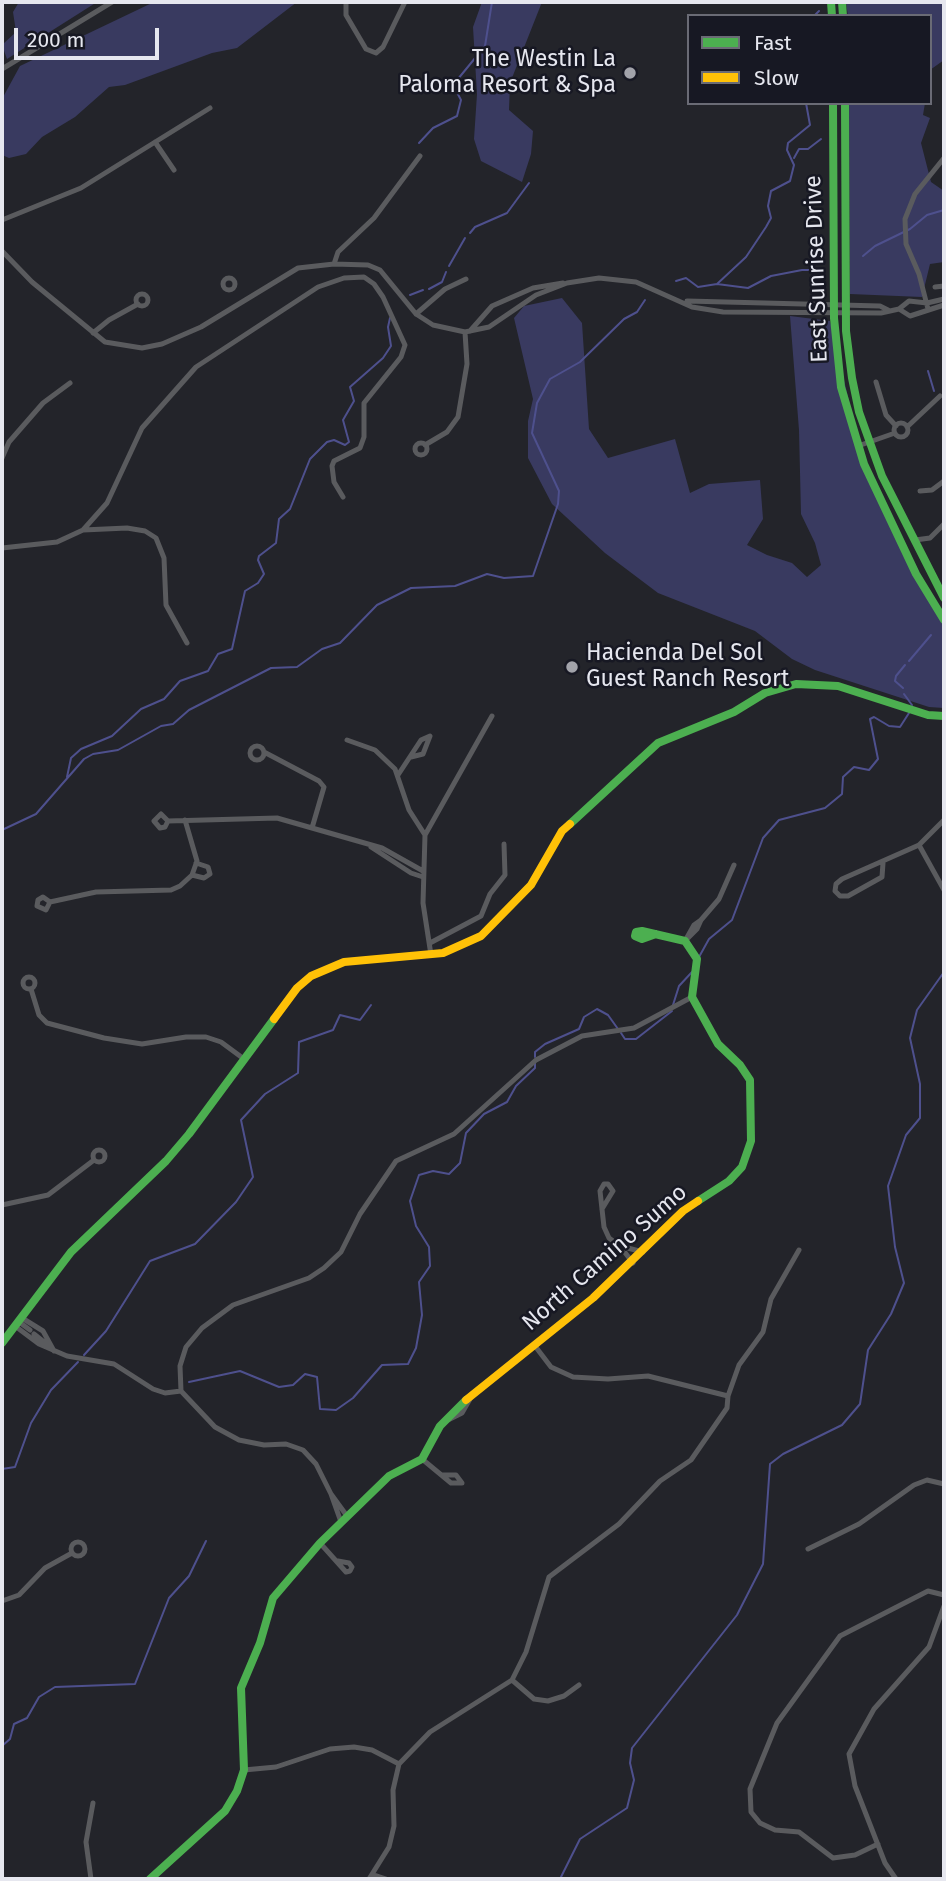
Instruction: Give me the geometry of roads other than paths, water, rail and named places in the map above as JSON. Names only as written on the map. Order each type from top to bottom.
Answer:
[{"type":"street","points":[[2,69],[112,2]]},
{"type":"street","points":[[344,4],[346,15],[366,49],[373,55],[383,47],[398,10],[405,2]]},
{"type":"street","name":"East Sunrise Drive","points":[[833,105],[834,309],[841,387],[858,446],[916,574],[944,620]]},
{"type":"street","name":"East Sunrise Drive","points":[[845,105],[846,309],[852,378],[868,442],[913,540],[944,598]]},
{"type":"street","points":[[2,220],[81,188],[210,108]]},
{"type":"street","points":[[155,142],[174,170]]},
{"type":"street","points":[[334,264],[338,252],[374,218],[420,156]]},
{"type":"street","points":[[927,306],[919,274],[906,244],[905,219],[915,194],[944,158]]},
{"type":"street","points":[[833,166],[845,166]]},
{"type":"street","points":[[2,251],[32,282],[93,333],[105,342],[121,347],[142,348],[162,344],[201,327],[298,268],[334,264],[368,265],[380,270],[416,314],[433,325],[468,331],[489,327],[528,299],[567,283]]},
{"type":"street","points":[[83,530],[107,503],[142,428],[195,367],[318,287],[344,278],[363,277],[374,284],[383,297],[405,345],[401,357],[364,404],[361,416],[364,437],[360,449],[334,461],[334,482],[343,498]]},
{"type":"street","points":[[425,445],[447,432],[458,417],[467,364],[468,331],[492,306],[533,288],[615,278],[636,282],[701,310],[736,312],[846,309],[881,313],[899,309],[909,301],[927,306],[944,305]]},
{"type":"street","points":[[416,314],[445,289],[466,279]]},
{"type":"street","points":[[935,287],[944,286]]},
{"type":"street","points":[[232,289],[241,304]]},
{"type":"street","points":[[899,309],[910,316],[944,299]]},
{"type":"street","points":[[680,300],[834,309]]},
{"type":"street","points":[[93,333],[108,320],[138,304]]},
{"type":"street","points":[[736,304],[736,312]]},
{"type":"street","points":[[876,382],[886,415],[895,426],[895,433]]},
{"type":"street","points":[[2,458],[9,442],[38,409],[70,383]]},
{"type":"street","points":[[858,446],[895,433],[905,436],[907,427],[942,398]]},
{"type":"street","points":[[895,426],[902,423],[907,427]]},
{"type":"street","points":[[920,491],[932,490],[944,481]]},
{"type":"street","points":[[913,540],[930,538],[944,524]]},
{"type":"street","points":[[2,548],[57,542],[83,530],[127,528],[145,531],[156,538],[164,558],[166,605],[187,643]]},
{"type":"street","points":[[916,574],[927,568]]},
{"type":"street","points":[[2,1343],[71,1252],[166,1161],[289,998],[311,976],[344,962],[431,955],[453,950],[493,926],[531,885],[562,831],[658,743],[734,712],[765,693],[796,684],[838,686],[909,708],[944,714]]},
{"type":"street","points":[[431,955],[423,903],[425,835],[492,716]]},
{"type":"street","points":[[347,740],[375,750],[398,775],[409,810],[425,835]]},
{"type":"street","points":[[264,752],[327,786],[312,828]]},
{"type":"street","points":[[398,775],[411,757]]},
{"type":"street","points":[[168,821],[254,816],[312,828],[371,847],[411,873],[423,874]]},
{"type":"street","points":[[50,902],[96,892],[172,890],[192,875],[196,863],[185,820]]},
{"type":"street","points":[[883,863],[882,877],[849,896],[840,896],[835,891],[838,881],[919,845],[944,820]]},
{"type":"street","points":[[430,943],[481,916],[491,894],[505,875],[504,844]]},
{"type":"street","points":[[919,845],[944,890]]},
{"type":"street","points":[[192,875],[204,878],[210,874],[208,867],[196,863]]},
{"type":"street","points":[[685,941],[719,899],[734,865]]},
{"type":"street","points":[[344,1519],[316,1464],[303,1450],[286,1444],[264,1445],[239,1440],[215,1427],[181,1391],[182,1355],[194,1336],[233,1304],[309,1278],[324,1268],[341,1252],[360,1214],[396,1161],[454,1134],[536,1060],[582,1036],[634,1028],[692,997],[696,959],[685,941],[656,934]]},
{"type":"street","points":[[31,989],[39,1015],[47,1023],[142,1045],[186,1037],[206,1037],[221,1042],[244,1059]]},
{"type":"street","name":"North Camino Sumo","points":[[422,1459],[440,1426],[471,1397],[633,1263],[683,1211],[729,1181],[742,1167],[751,1141],[750,1080],[740,1065],[718,1044],[692,997]]},
{"type":"street","points":[[2,1205],[48,1195],[94,1160]]},
{"type":"street","points":[[602,1209],[604,1227],[609,1238],[620,1246],[633,1263]]},
{"type":"street","points":[[620,1246],[643,1252]]},
{"type":"street","points":[[386,1879],[372,1877],[389,1847],[394,1826],[393,1790],[399,1764],[430,1732],[512,1679],[526,1652],[549,1577],[619,1524],[660,1481],[691,1460],[723,1415],[739,1365],[763,1332],[771,1299],[799,1250]]},
{"type":"street","points":[[19,1322],[39,1344],[54,1351],[66,1356],[114,1364],[165,1393],[181,1391]]},
{"type":"street","points":[[19,1322],[54,1351]]},
{"type":"street","points":[[19,1322],[43,1331],[54,1351]]},
{"type":"street","points":[[535,1346],[551,1367],[573,1377],[608,1379],[648,1376],[728,1396]]},
{"type":"street","points":[[150,1879],[225,1811],[244,1770],[241,1688],[260,1643],[265,1614],[273,1598],[320,1543],[389,1476],[422,1459],[443,1475]]},
{"type":"street","points":[[808,1549],[859,1524],[915,1485],[927,1480],[944,1484]]},
{"type":"street","points":[[320,1543],[338,1561]]},
{"type":"street","points":[[2,1601],[19,1595],[45,1568],[72,1553]]},
{"type":"street","points":[[878,1844],[855,1855],[833,1858],[799,1832],[775,1830],[760,1823],[751,1812],[750,1789],[777,1723],[840,1636],[928,1591],[944,1595]]},
{"type":"street","points":[[896,1879],[892,1877],[855,1786],[849,1754],[874,1709],[929,1647],[944,1606]]},
{"type":"street","points":[[512,1679],[534,1699],[548,1701],[564,1696],[579,1685]]},
{"type":"street","points":[[244,1770],[276,1768],[330,1749],[354,1747],[372,1750],[399,1764]]},
{"type":"street","points":[[91,1879],[86,1842],[93,1803]]},
{"type":"waterway","points":[[419,143],[433,128],[457,116],[461,100],[453,85],[485,46],[492,2]]},
{"type":"waterway","points":[[816,14],[819,11]]},
{"type":"waterway","points":[[717,284],[746,257],[766,227],[771,218],[768,206],[771,191],[790,181],[794,165],[787,150],[788,143],[810,125],[806,105]]},
{"type":"waterway","points":[[794,158],[799,149],[808,149],[821,139]]},
{"type":"waterway","points":[[470,233],[475,227],[507,213],[529,183]]},
{"type":"waterway","points":[[863,256],[875,246],[910,229],[927,215],[944,210]]},
{"type":"waterway","points":[[449,266],[465,238]]},
{"type":"waterway","points":[[676,281],[686,278],[698,287],[717,284],[748,288],[771,276],[802,270],[819,270]]},
{"type":"waterway","points":[[429,289],[442,282],[446,272]]},
{"type":"waterway","points":[[410,295],[423,290]]},
{"type":"waterway","points":[[2,830],[36,814],[84,759],[93,754],[118,750],[161,726],[173,724],[189,710],[271,668],[297,667],[322,649],[340,643],[377,605],[411,588],[455,586],[487,574],[504,578],[533,576],[558,504],[559,491],[532,433],[537,403],[550,379],[580,362],[624,319],[637,312],[645,300]]},
{"type":"waterway","points":[[67,777],[71,758],[81,749],[112,736],[141,709],[164,699],[180,681],[208,671],[218,654],[232,649],[245,591],[258,583],[264,574],[259,556],[276,543],[279,519],[290,509],[310,459],[327,442],[334,440],[345,445],[349,442],[343,420],[354,401],[350,387],[383,358],[391,346],[388,327],[390,318]]},
{"type":"waterway","points":[[928,371],[934,391]]},
{"type":"waterway","points":[[909,661],[931,635]]},
{"type":"waterway","points":[[903,688],[895,681],[905,665]]},
{"type":"waterway","points":[[904,694],[912,705]]},
{"type":"waterway","points":[[699,957],[709,939],[732,920],[763,838],[779,820],[825,808],[842,794],[843,777],[854,767],[869,770],[878,759],[870,719],[874,717],[889,726],[900,727],[909,713]]},
{"type":"waterway","points":[[673,1005],[679,986],[692,972]]},
{"type":"waterway","points":[[560,1879],[580,1839],[627,1808],[634,1780],[630,1763],[632,1748],[737,1615],[763,1564],[770,1464],[783,1454],[842,1425],[860,1404],[868,1350],[891,1314],[904,1283],[895,1247],[888,1186],[906,1135],[920,1118],[920,1084],[910,1038],[917,1010],[944,972]]},
{"type":"waterway","points":[[84,1355],[106,1331],[150,1261],[195,1244],[236,1202],[253,1177],[241,1120],[265,1094],[298,1073],[299,1042],[333,1030],[340,1015],[360,1020],[371,1005]]},
{"type":"waterway","points":[[535,1057],[535,1052],[545,1044],[579,1029],[584,1017],[597,1009],[608,1015],[618,1029]]},
{"type":"waterway","points":[[621,1033],[625,1039],[636,1039],[672,1011]]},
{"type":"waterway","points":[[189,1382],[240,1371],[279,1387],[293,1385],[305,1374],[317,1377],[320,1409],[336,1410],[353,1398],[382,1365],[408,1364],[416,1348],[422,1315],[419,1282],[430,1266],[429,1247],[416,1226],[410,1201],[419,1175],[433,1171],[449,1174],[460,1163],[466,1133],[484,1114],[507,1102],[516,1086],[535,1068],[535,1063]]},
{"type":"waterway","points":[[2,1469],[15,1467],[31,1423],[51,1390],[78,1362]]},
{"type":"waterway","points":[[2,1746],[10,1739],[14,1724],[27,1718],[39,1697],[55,1687],[135,1684],[169,1598],[189,1576],[206,1541]]},
{"type":"place","name":"The Westin La Paloma Resort & Spa","points":[[630,73]]},
{"type":"place","name":"Hacienda Del Sol Guest Ranch Resort","points":[[572,667]]}]
